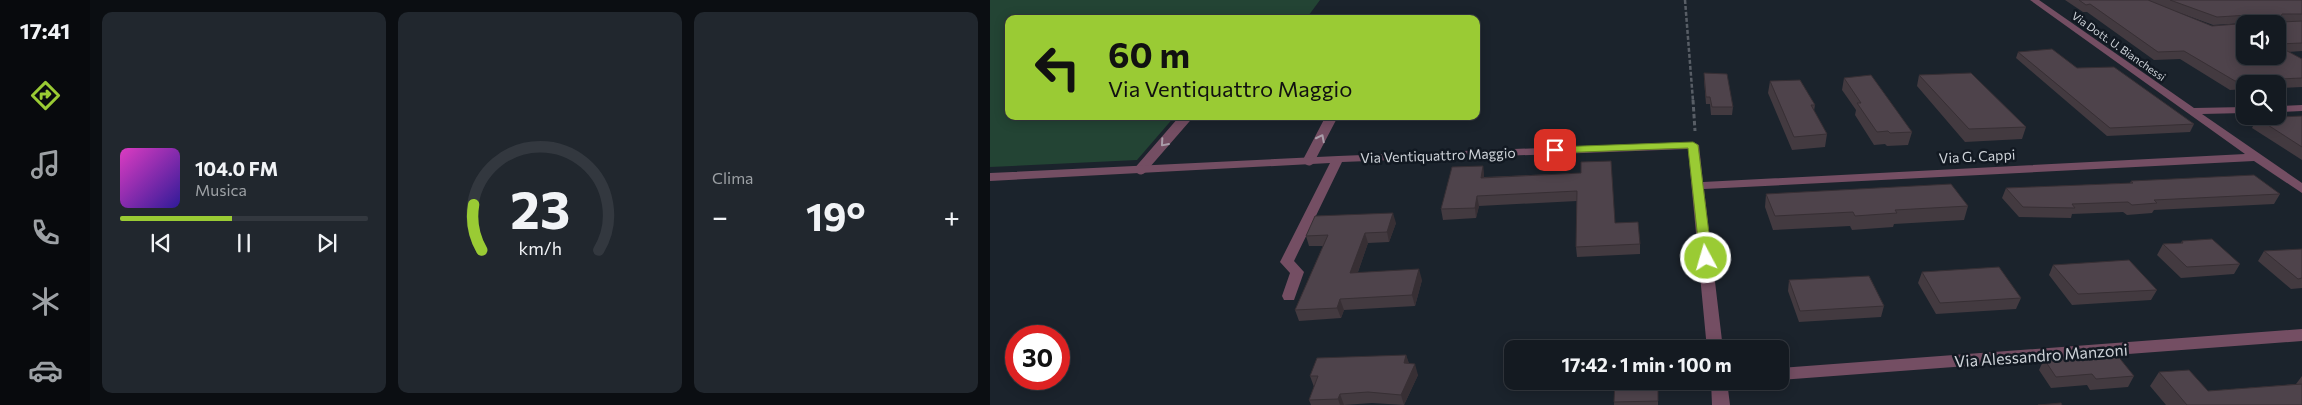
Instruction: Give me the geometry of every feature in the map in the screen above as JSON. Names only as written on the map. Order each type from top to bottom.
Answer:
[{"type":"street","name":"Via Dott. U. Bianchessi","points":[[2034,0],[2190,111]]},
{"type":"street","points":[[2286,109],[2302,108]]},
{"type":"street","points":[[2190,111],[2236,110]]},
{"type":"street","points":[[2190,111],[2302,188]]},
{"type":"street","name":"Via Ventiquattro Maggio","points":[[990,177],[1309,160],[1693,145]]},
{"type":"street","points":[[1693,145],[1699,186],[1714,340]]},
{"type":"street","name":"Via G. Cappi","points":[[1699,186],[2257,157]]},
{"type":"street","points":[[1289,296],[1297,272],[1287,262],[1338,159]]},
{"type":"street","name":"Via Alessandro Manzoni","points":[[1789,373],[2302,335]]},
{"type":"street","points":[[1720,390],[1721,405]]},
{"type":"lane","points":[[1141,169],[1184,120]]},
{"type":"lane","points":[[1309,160],[1330,120]]},
{"type":"path","points":[[1685,0],[1696,125],[1693,145]]},
{"type":"green space","points":[[990,0],[1320,0],[1309,15],[1005,15],[1005,120],[1172,120],[1137,160],[990,167]]},
{"type":"building","points":[[2079,0],[2148,0],[2212,26],[2236,24],[2236,65],[2286,65],[2286,50],[2302,59],[2302,78],[2286,79],[2286,75],[2236,75],[2235,81],[2184,51],[2158,52],[2090,4],[2086,5]]},
{"type":"building","points":[[2170,0],[2302,0],[2302,14],[2217,17]]},
{"type":"building","points":[[2302,21],[2302,43],[2286,44],[2286,22]]},
{"type":"building","points":[[2052,49],[2077,68],[2114,67],[2194,124],[2110,128],[2018,52]]},
{"type":"building","points":[[1704,73],[1727,74],[1733,107],[1712,107],[1710,97],[1706,97]]},
{"type":"building","points":[[1971,73],[2026,127],[1969,129],[1919,75]]},
{"type":"building","points":[[1871,75],[1912,132],[1877,132],[1857,103],[1861,103],[1844,78]]},
{"type":"building","points":[[1800,80],[1815,105],[1811,105],[1827,134],[1794,137],[1770,81]]},
{"type":"building","points":[[2302,116],[2302,147],[2268,125],[2286,125],[2286,117]]},
{"type":"building","points":[[1611,161],[1615,223],[1638,222],[1640,244],[1576,247],[1577,191],[1477,196],[1475,208],[1441,209],[1452,167],[1483,166],[1481,178],[1581,173],[1581,162]]},
{"type":"building","points":[[2254,175],[2280,194],[2154,200],[2157,203],[2132,205],[2128,202],[2072,204],[2075,208],[2023,207],[2006,188],[2133,183],[2131,181]]},
{"type":"building","points":[[1951,184],[1968,206],[1895,210],[1897,213],[1855,216],[1853,212],[1775,216],[1766,194]]},
{"type":"building","points":[[1393,213],[1387,232],[1365,233],[1350,273],[1419,269],[1412,295],[1340,299],[1337,308],[1295,310],[1328,235],[1306,236],[1315,216]]},
{"type":"building","points":[[2212,239],[2240,264],[2187,267],[2163,244],[2183,243],[2182,241]]},
{"type":"building","points":[[2302,249],[2302,278],[2298,279],[2264,251]]},
{"type":"building","points":[[2129,260],[2157,290],[2078,294],[2053,265]]},
{"type":"building","points":[[1999,267],[2021,298],[1940,303],[1922,272]]},
{"type":"building","points":[[1869,276],[1884,306],[1800,311],[1789,280]]},
{"type":"building","points":[[1406,355],[1404,363],[1415,364],[1401,395],[1368,392],[1340,394],[1338,399],[1309,400],[1318,376],[1310,376],[1317,358]]},
{"type":"building","points":[[2117,355],[2134,376],[2096,379],[2092,374],[2056,377],[2044,359]]},
{"type":"building","points":[[2189,370],[2208,391],[2302,384],[2302,405],[2187,405],[2159,372]]},
{"type":"building","points":[[1615,390],[1658,390],[1658,401],[1614,402]]},
{"type":"building","points":[[2061,403],[2062,405],[2038,405]]},
{"type":"route","points":[[1555,150],[1693,145],[1706,258]]}]
